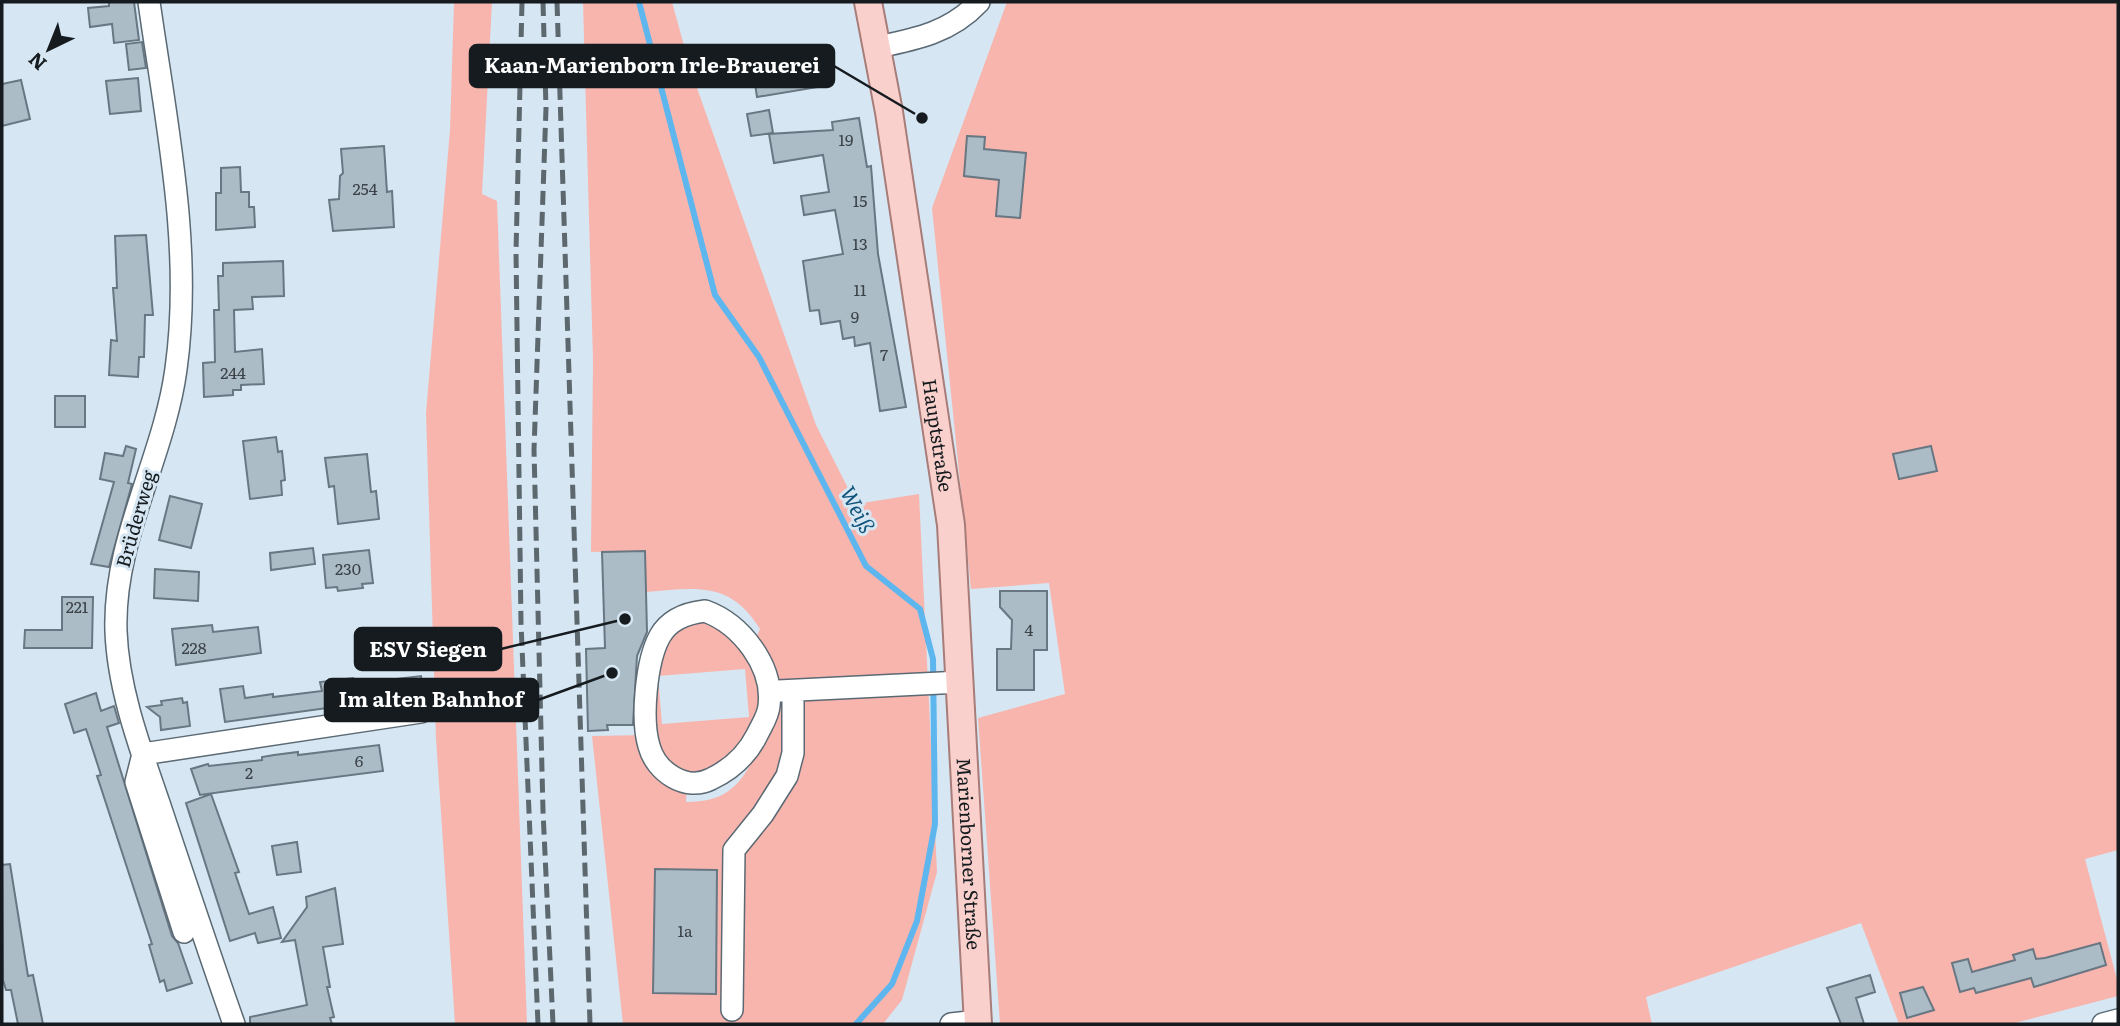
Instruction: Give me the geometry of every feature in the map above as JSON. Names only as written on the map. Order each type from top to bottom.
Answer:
[{"type":"main road","name":"Hauptstraße","points":[[868,2],[878,47],[943,463],[956,588],[952,683]]},
{"type":"main road","name":"Marienborner Straße","points":[[952,683],[978,1022]]},
{"type":"street","name":"Brüderweg","points":[[149,2],[171,155],[181,309],[176,370],[165,419],[131,529],[120,579],[116,631],[127,695],[143,754],[234,1024]]},
{"type":"street","points":[[878,47],[928,36],[953,25],[979,2]]},
{"type":"street","points":[[705,611],[718,616],[738,632],[762,666],[769,692],[766,716],[754,741],[724,773],[706,782],[687,783],[670,776],[649,749],[647,685],[655,650],[661,635],[675,621],[691,612],[705,611]]},
{"type":"street","points":[[769,692],[952,683]]},
{"type":"street","points":[[732,1010],[734,850],[763,814],[787,776],[793,753],[793,691]]},
{"type":"street","points":[[184,932],[136,782],[143,754],[421,712]]},
{"type":"street","points":[[2103,1024],[2118,1020]]},
{"type":"street","points":[[951,1024],[978,1022]]},
{"type":"shaded area","points":[[454,2],[492,2],[482,194],[497,201],[527,1024],[455,1024],[436,738],[426,413],[450,130]]},
{"type":"shaded area","points":[[583,2],[672,2],[691,71],[816,425],[856,504],[919,494],[937,872],[902,1000],[883,1024],[623,1024],[592,736],[647,735],[655,650],[691,612],[752,647],[760,629],[749,613],[724,595],[696,589],[646,592],[644,551],[591,552],[593,361]],"holes":[[[745,669],[749,717],[662,724],[658,676]],[[760,745],[741,779],[724,794],[701,801],[686,802],[687,783]]]},
{"type":"shaded area","points":[[1007,2],[2118,2],[2118,850],[2085,859],[2118,983],[2118,996],[2011,1024],[1899,1024],[1861,923],[1646,997],[1652,1024],[1000,1024],[978,718],[1065,694],[1049,583],[971,589],[932,208]]},
{"type":"building","points":[[109,2],[134,2],[139,40],[114,43],[112,24],[90,27],[88,8],[109,6]]},
{"type":"building","points":[[142,42],[146,68],[129,70],[126,44]]},
{"type":"building","points":[[820,60],[824,86],[757,97],[753,70]]},
{"type":"building","points":[[138,78],[141,111],[110,114],[106,81]]},
{"type":"building","points":[[21,80],[30,119],[2,126],[2,84]]},
{"type":"building","points":[[769,110],[773,133],[751,136],[747,114]]},
{"type":"building","points":[[859,118],[867,167],[871,166],[878,254],[906,407],[880,411],[870,343],[855,346],[854,337],[843,339],[840,321],[821,324],[819,310],[810,311],[803,261],[843,254],[835,210],[804,215],[801,196],[829,192],[823,155],[774,163],[769,134],[833,130],[832,122]]},
{"type":"building","points":[[967,136],[985,137],[984,149],[1026,153],[1020,218],[996,216],[999,180],[964,176]]},
{"type":"building","points":[[384,146],[387,192],[392,191],[394,227],[333,231],[329,200],[339,199],[340,176],[343,173],[341,149]]},
{"type":"building","points":[[240,167],[241,192],[249,192],[249,207],[254,207],[255,227],[216,230],[216,193],[221,193],[221,168]]},
{"type":"building","points":[[146,235],[153,315],[145,315],[144,357],[139,357],[138,377],[109,375],[111,340],[117,341],[113,288],[117,288],[115,236]]},
{"type":"building","points":[[283,261],[284,296],[252,297],[253,309],[234,310],[235,352],[262,349],[264,384],[241,385],[241,390],[233,390],[233,395],[204,397],[203,363],[215,362],[214,310],[219,310],[218,276],[223,276],[223,263]]},
{"type":"building","points":[[55,396],[85,396],[85,427],[55,427]]},
{"type":"building","points":[[276,437],[278,452],[282,451],[285,480],[281,481],[282,495],[250,499],[243,441]]},
{"type":"building","points":[[126,446],[136,449],[128,483],[132,484],[109,567],[91,564],[114,482],[100,479],[105,453],[123,456]]},
{"type":"building","points":[[1931,446],[1937,471],[1899,479],[1893,454]]},
{"type":"building","points":[[367,454],[371,492],[376,491],[379,519],[338,524],[334,486],[329,487],[325,458]]},
{"type":"building","points":[[170,496],[202,504],[191,548],[159,540]]},
{"type":"building","points":[[313,548],[315,564],[271,570],[270,553]]},
{"type":"building","points":[[369,550],[373,583],[362,584],[363,588],[338,591],[337,587],[326,588],[323,555]]},
{"type":"building","points":[[645,551],[647,632],[637,656],[633,725],[607,725],[608,730],[588,731],[586,649],[605,648],[602,552]]},
{"type":"building","points":[[155,569],[199,572],[198,601],[154,598]]},
{"type":"building","points":[[1000,591],[1047,591],[1047,650],[1034,650],[1034,690],[997,690],[997,649],[1011,649],[1012,620],[1000,607]]},
{"type":"building","points":[[62,597],[93,597],[92,648],[24,648],[25,630],[62,630]]},
{"type":"building","points":[[212,625],[213,632],[258,627],[261,653],[176,665],[172,629]]},
{"type":"building","points":[[421,676],[423,695],[225,722],[220,689],[243,686],[245,698],[273,694],[273,697],[322,691],[320,682],[353,678],[354,684]]},
{"type":"building","points":[[96,693],[101,711],[114,706],[119,723],[107,727],[172,936],[178,943],[192,983],[167,991],[164,980],[160,982],[149,945],[152,944],[97,776],[101,775],[86,729],[74,733],[65,704]]},
{"type":"building","points":[[182,698],[183,703],[187,702],[190,726],[161,730],[160,717],[147,707],[162,705],[161,701]]},
{"type":"building","points":[[379,745],[383,771],[200,795],[191,769],[208,764],[262,760],[262,757],[274,755],[298,752],[298,755]]},
{"type":"building","points":[[211,794],[239,872],[235,873],[249,914],[273,907],[281,938],[258,943],[255,933],[230,941],[186,803]]},
{"type":"building","points":[[297,842],[301,872],[277,875],[272,846]]},
{"type":"building","points":[[10,864],[28,976],[33,975],[43,1024],[18,1024],[11,990],[6,990],[3,980],[2,865]]},
{"type":"building","points":[[655,869],[717,870],[716,994],[653,993]]},
{"type":"building","points":[[335,888],[343,944],[323,947],[330,987],[327,987],[334,1017],[330,1018],[332,1024],[250,1024],[250,1017],[307,1005],[295,940],[282,942],[307,907],[306,897]]},
{"type":"building","points":[[2100,943],[2106,965],[2034,987],[2031,978],[1976,993],[1974,988],[1960,992],[1952,963],[1968,959],[1972,972],[2015,960],[2013,955],[2033,949],[2036,959]]},
{"type":"building","points":[[1870,975],[1875,992],[1856,998],[1864,1024],[1841,1024],[1827,988]]},
{"type":"building","points":[[1923,987],[1934,1010],[1907,1018],[1900,993]]},
{"type":"waterway","name":"Weiß","points":[[639,2],[715,295],[759,357],[866,566],[920,609],[933,659],[935,824],[917,921],[892,984],[856,1024]]},
{"type":"railway","points":[[522,2],[516,252],[521,623],[538,1024]]},
{"type":"railway","points":[[543,2],[546,108],[534,450],[543,811],[553,1024]]},
{"type":"railway","points":[[557,2],[590,1024]]},
{"type":"place","name":"Kaan-Marienborn Irle-Brauerei","points":[[922,118]]},
{"type":"place","name":"ESV Siegen","points":[[625,619]]},
{"type":"place","name":"Im alten Bahnhof","points":[[612,673]]}]
